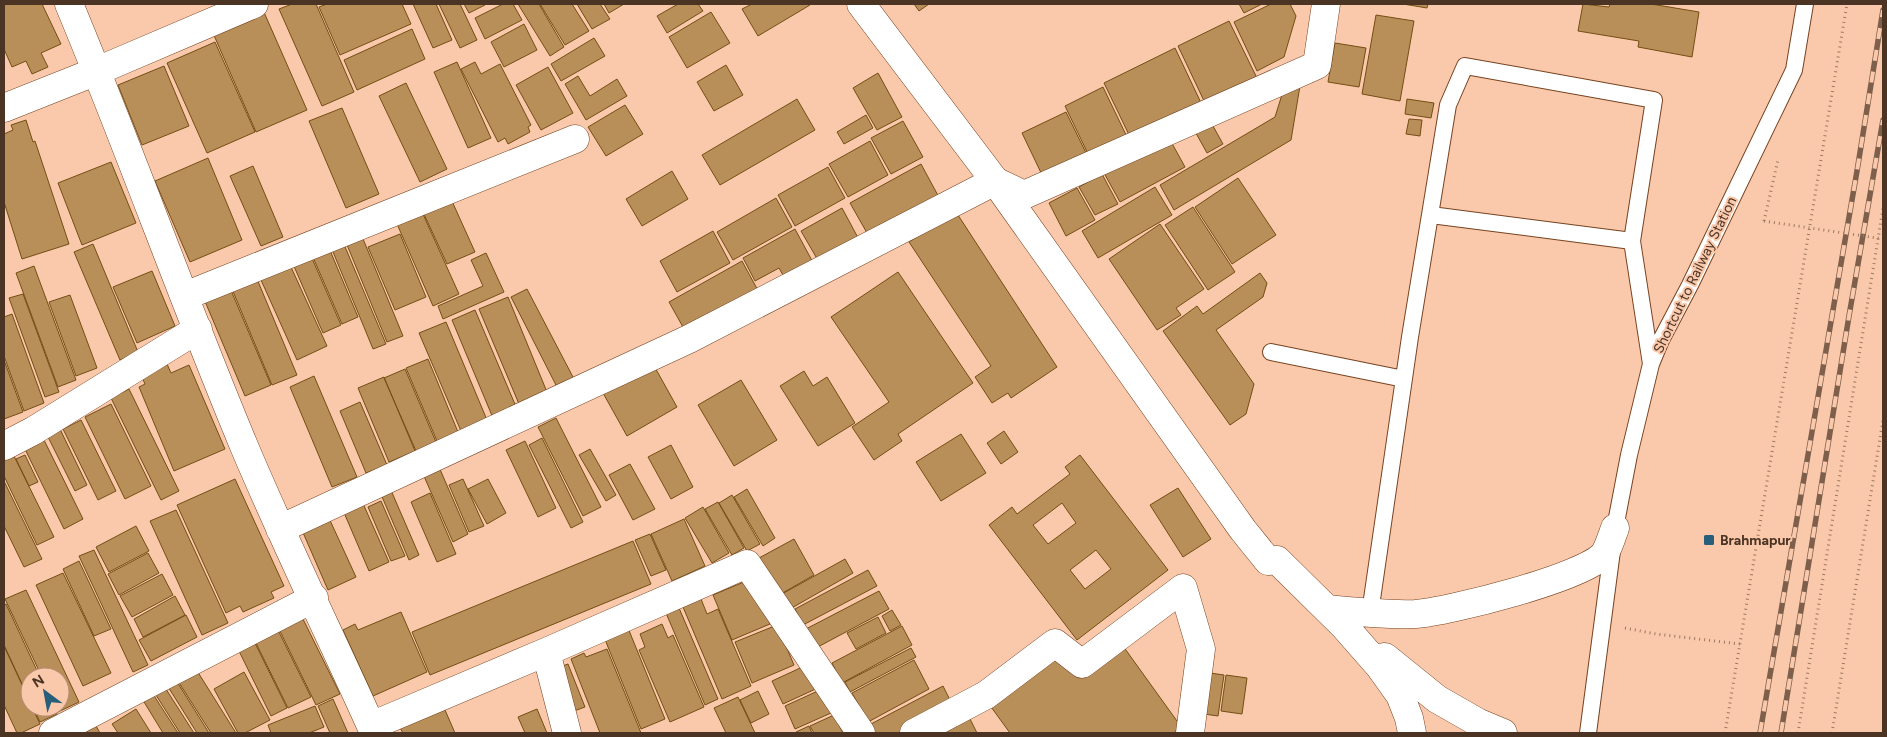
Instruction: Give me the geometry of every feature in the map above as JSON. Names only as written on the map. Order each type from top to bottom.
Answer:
[{"type":"street","points":[[69,4],[243,444],[280,530],[314,598],[371,726],[747,564],[861,733]]},
{"type":"street","points":[[4,108],[97,71],[254,4]]},
{"type":"street","points":[[861,4],[995,181],[1243,530],[1268,561],[1277,560]]},
{"type":"street","points":[[884,4],[1024,195],[1278,551],[1277,560]]},
{"type":"street","points":[[995,181],[1024,195],[1317,65],[1326,4]]},
{"type":"street","points":[[185,296],[576,139]]},
{"type":"street","points":[[280,530],[690,339],[995,181]]},
{"type":"street","points":[[4,446],[33,431],[198,329]]},
{"type":"street","points":[[1336,618],[1370,613],[1415,614],[1452,609],[1538,584],[1583,567],[1604,554],[1615,528]]},
{"type":"street","points":[[1277,560],[1336,618],[1380,667],[1400,695],[1409,718],[1412,733]]},
{"type":"street","points":[[914,733],[986,695],[1055,643],[1082,664],[1183,588],[1201,649],[1190,733]]},
{"type":"street","points":[[53,733],[314,598]]},
{"type":"street","points":[[1336,618],[1438,699],[1479,723],[1503,733]]},
{"type":"street","points":[[546,652],[567,733]]},
{"type":"lane","name":"Shortcut to Railway Station","points":[[1588,733],[1615,528],[1629,454],[1651,364],[1661,340],[1690,285],[1794,70],[1805,4]]},
{"type":"lane","points":[[1370,613],[1404,379],[1448,104],[1465,66],[1654,100],[1632,242],[1651,364]]},
{"type":"lane","points":[[1431,216],[1632,242]]},
{"type":"lane","points":[[1271,352],[1404,379]]},
{"type":"path","points":[[1725,733],[1847,4]]},
{"type":"path","points":[[1778,156],[1764,221],[1883,239]]},
{"type":"path","points":[[1798,733],[1883,208]]},
{"type":"path","points":[[1832,733],[1883,420]]},
{"type":"path","points":[[1602,624],[1656,634],[1740,644]]},
{"type":"building","points":[[4,4],[42,4],[61,44],[41,53],[48,67],[32,74],[26,61],[12,67],[4,49]]},
{"type":"building","points":[[292,4],[316,4],[354,92],[322,106],[279,9]]},
{"type":"building","points":[[327,4],[402,4],[411,24],[340,55],[319,7]]},
{"type":"building","points":[[413,4],[436,4],[452,40],[433,48]]},
{"type":"building","points":[[439,4],[460,4],[477,40],[460,48]]},
{"type":"building","points":[[464,4],[485,4],[485,5],[469,13]]},
{"type":"building","points":[[503,4],[513,4],[522,20],[485,39],[475,18]]},
{"type":"building","points":[[518,4],[539,4],[564,47],[550,56]]},
{"type":"building","points":[[540,4],[572,4],[589,31],[565,45]]},
{"type":"building","points":[[577,4],[600,4],[610,19],[592,29]]},
{"type":"building","points":[[604,4],[624,4],[609,13]]},
{"type":"building","points":[[678,4],[698,4],[703,11],[667,33],[657,16]]},
{"type":"building","points":[[752,4],[810,5],[758,36],[742,9]]},
{"type":"building","points":[[914,4],[929,4],[919,11]]},
{"type":"building","points":[[1239,4],[1262,4],[1244,13]]},
{"type":"building","points":[[1271,4],[1290,4],[1296,16],[1284,57],[1257,71],[1234,22]]},
{"type":"building","points":[[1403,4],[1428,4],[1427,8]]},
{"type":"building","points":[[1583,4],[1609,7],[1610,4],[1651,4],[1699,12],[1692,57],[1638,47],[1639,41],[1578,31]]},
{"type":"building","points":[[263,10],[307,110],[256,132],[213,33]]},
{"type":"building","points":[[711,12],[730,43],[687,68],[669,37]]},
{"type":"building","points":[[1376,15],[1414,21],[1400,101],[1362,94]]},
{"type":"building","points":[[1229,21],[1257,78],[1205,103],[1178,46]]},
{"type":"building","points":[[524,24],[537,50],[504,67],[491,42]]},
{"type":"building","points":[[412,29],[425,59],[357,90],[344,60]]},
{"type":"building","points":[[594,38],[605,56],[561,81],[551,64]]},
{"type":"building","points":[[215,42],[255,132],[207,153],[167,63]]},
{"type":"building","points":[[1335,43],[1366,48],[1359,87],[1328,82]]},
{"type":"building","points":[[1175,48],[1203,107],[1132,141],[1104,83]]},
{"type":"building","points":[[457,62],[491,138],[468,148],[434,72]]},
{"type":"building","points":[[475,62],[481,74],[500,64],[531,125],[528,127],[530,132],[508,144],[505,138],[498,142],[461,69]]},
{"type":"building","points":[[726,65],[743,95],[714,111],[697,82]]},
{"type":"building","points":[[164,66],[189,126],[142,145],[118,85]]},
{"type":"building","points":[[548,67],[573,113],[541,130],[516,85]]},
{"type":"building","points":[[878,73],[902,117],[877,130],[853,88]]},
{"type":"building","points":[[578,76],[590,96],[617,79],[627,96],[586,120],[565,84]]},
{"type":"building","points":[[406,83],[447,169],[420,182],[379,96]]},
{"type":"building","points":[[1285,85],[1300,86],[1291,140],[1174,210],[1160,185],[1275,117]]},
{"type":"building","points":[[1103,87],[1128,139],[1090,158],[1065,106]]},
{"type":"building","points":[[797,99],[815,130],[720,185],[702,155]]},
{"type":"building","points":[[1407,99],[1434,103],[1431,118],[1405,114]]},
{"type":"building","points":[[625,105],[643,134],[606,156],[588,127]]},
{"type":"building","points":[[342,108],[379,194],[346,208],[309,121]]},
{"type":"building","points":[[1066,112],[1088,157],[1044,179],[1022,133]]},
{"type":"building","points":[[866,115],[873,128],[844,144],[837,132]]},
{"type":"building","points":[[1208,117],[1223,144],[1207,153],[1192,126]]},
{"type":"building","points":[[1409,119],[1422,120],[1420,136],[1406,134]]},
{"type":"building","points":[[26,120],[33,142],[35,141],[69,244],[22,259],[4,202],[4,134],[13,130],[11,125]]},
{"type":"building","points":[[903,121],[923,157],[891,174],[871,138]]},
{"type":"building","points":[[1169,138],[1185,167],[1120,202],[1104,173]]},
{"type":"building","points":[[870,141],[888,175],[848,197],[829,164]]},
{"type":"building","points":[[208,158],[242,240],[190,262],[155,181]]},
{"type":"building","points":[[111,162],[136,223],[82,245],[58,183]]},
{"type":"building","points":[[921,164],[941,201],[871,240],[850,203]]},
{"type":"building","points":[[253,166],[283,237],[261,246],[230,176]]},
{"type":"building","points":[[828,167],[845,198],[795,226],[778,195]]},
{"type":"building","points":[[672,171],[688,199],[642,226],[626,199]]},
{"type":"building","points":[[1102,174],[1118,204],[1095,215],[1079,187]]},
{"type":"building","points":[[1238,178],[1276,235],[1232,264],[1195,207]]},
{"type":"building","points":[[1155,187],[1172,215],[1098,258],[1082,231]]},
{"type":"building","points":[[1077,188],[1095,220],[1066,236],[1049,203]]},
{"type":"building","points":[[776,198],[792,227],[733,260],[717,232]]},
{"type":"building","points":[[451,199],[475,252],[447,264],[423,212]]},
{"type":"building","points":[[1193,207],[1235,272],[1208,290],[1165,225]]},
{"type":"building","points":[[842,208],[863,247],[823,269],[801,231]]},
{"type":"building","points":[[422,212],[459,294],[433,306],[397,224]]},
{"type":"building","points":[[956,212],[1057,367],[1011,398],[1008,393],[992,403],[975,377],[991,366],[909,242]]},
{"type":"building","points":[[1160,224],[1204,289],[1176,308],[1181,315],[1157,330],[1109,259]]},
{"type":"building","points":[[795,229],[816,268],[788,284],[779,268],[755,281],[743,258]]},
{"type":"building","points":[[713,231],[730,263],[677,292],[660,261]]},
{"type":"building","points":[[361,234],[403,336],[387,342],[345,240]]},
{"type":"building","points":[[400,234],[426,297],[395,310],[368,247]]},
{"type":"building","points":[[343,242],[386,344],[373,349],[331,247]]},
{"type":"building","points":[[93,244],[138,352],[120,360],[74,252]]},
{"type":"building","points":[[329,248],[358,317],[342,324],[312,255]]},
{"type":"building","points":[[486,253],[504,292],[443,319],[438,306],[483,286],[471,260]]},
{"type":"building","points":[[311,256],[341,325],[323,333],[293,264]]},
{"type":"building","points":[[742,261],[761,296],[688,336],[669,302]]},
{"type":"building","points":[[34,266],[76,380],[58,387],[16,273]]},
{"type":"building","points":[[291,267],[327,346],[297,360],[261,280]]},
{"type":"building","points":[[152,271],[175,326],[137,343],[113,287]]},
{"type":"building","points":[[898,272],[973,383],[898,434],[902,441],[874,460],[852,427],[889,402],[831,317]]},
{"type":"building","points":[[1260,273],[1267,283],[1263,297],[1216,330],[1254,384],[1246,414],[1230,425],[1163,331],[1197,306],[1203,314]]},
{"type":"building","points":[[257,279],[297,375],[272,385],[232,289]]},
{"type":"building","points":[[230,288],[271,385],[245,396],[204,299]]},
{"type":"building","points":[[527,289],[574,379],[557,387],[511,297]]},
{"type":"building","points":[[23,294],[59,392],[45,397],[9,298]]},
{"type":"building","points":[[70,295],[97,368],[76,376],[49,302]]},
{"type":"building","points":[[508,297],[547,392],[519,404],[479,309]]},
{"type":"building","points":[[475,310],[517,409],[493,418],[452,320]]},
{"type":"building","points":[[12,314],[44,403],[24,411],[4,356],[4,317]]},
{"type":"building","points":[[446,322],[487,420],[461,431],[419,333]]},
{"type":"building","points":[[428,359],[458,432],[437,441],[406,368]]},
{"type":"building","points":[[4,360],[23,412],[4,419]]},
{"type":"building","points":[[167,364],[171,373],[189,365],[225,449],[174,471],[139,387],[145,384],[141,375]]},
{"type":"building","points":[[653,364],[677,407],[627,436],[603,393]]},
{"type":"building","points":[[405,369],[436,442],[416,451],[384,378]]},
{"type":"building","points":[[804,371],[813,386],[827,377],[855,423],[818,446],[780,386]]},
{"type":"building","points":[[314,376],[357,477],[332,487],[290,387]]},
{"type":"building","points":[[384,377],[415,451],[389,462],[358,388]]},
{"type":"building","points":[[741,380],[777,440],[734,466],[698,405]]},
{"type":"building","points":[[129,389],[179,491],[161,500],[111,398]]},
{"type":"building","points":[[360,402],[387,465],[366,473],[340,411]]},
{"type":"building","points":[[111,404],[151,486],[125,499],[85,417]]},
{"type":"building","points":[[556,418],[601,507],[583,516],[538,427]]},
{"type":"building","points":[[81,420],[116,491],[98,500],[63,429]]},
{"type":"building","points":[[59,427],[87,485],[75,491],[46,433]]},
{"type":"building","points":[[1004,431],[1018,452],[1001,464],[987,443]]},
{"type":"building","points":[[961,434],[986,473],[941,501],[916,462]]},
{"type":"building","points":[[42,436],[83,519],[64,529],[23,445]]},
{"type":"building","points":[[542,438],[583,522],[571,528],[529,445]]},
{"type":"building","points":[[525,441],[556,508],[538,517],[506,450]]},
{"type":"building","points":[[671,445],[693,487],[671,499],[648,457]]},
{"type":"building","points":[[590,449],[616,495],[606,501],[579,455]]},
{"type":"building","points":[[12,452],[54,537],[37,545],[4,476],[4,456]]},
{"type":"building","points":[[25,455],[38,482],[29,486],[16,459]]},
{"type":"building","points":[[1080,455],[1168,570],[1077,640],[989,525],[1012,507],[1017,514],[1070,474],[1065,467]],"holes":[[[1062,503],[1076,523],[1048,544],[1033,525]],[[1096,550],[1111,569],[1085,589],[1070,570]]]},
{"type":"building","points":[[630,464],[655,509],[633,520],[609,475]]},
{"type":"building","points":[[439,467],[468,534],[453,542],[423,474]]},
{"type":"building","points":[[235,479],[284,586],[271,592],[274,598],[243,612],[240,606],[226,613],[177,505]]},
{"type":"building","points":[[463,479],[484,526],[469,532],[449,485]]},
{"type":"building","points":[[488,479],[506,513],[487,524],[468,489]]},
{"type":"building","points":[[4,481],[42,559],[24,567],[4,526]]},
{"type":"building","points":[[390,488],[419,555],[409,560],[380,492]]},
{"type":"building","points":[[1178,488],[1211,539],[1183,557],[1150,505]]},
{"type":"building","points":[[747,489],[775,538],[763,546],[734,497]]},
{"type":"building","points":[[430,493],[456,554],[437,562],[411,502]]},
{"type":"building","points":[[732,495],[760,544],[747,551],[719,503]]},
{"type":"building","points":[[361,499],[389,562],[369,571],[342,508]]},
{"type":"building","points":[[381,501],[405,556],[391,561],[368,507]]},
{"type":"building","points":[[718,502],[744,548],[732,555],[705,509]]},
{"type":"building","points":[[703,507],[729,553],[712,563],[685,518]]},
{"type":"building","points":[[176,510],[228,623],[202,635],[150,521]]},
{"type":"building","points":[[328,516],[356,577],[328,590],[301,528]]},
{"type":"building","points":[[684,519],[705,566],[672,581],[651,534]]},
{"type":"building","points":[[136,526],[149,551],[109,572],[96,547]]},
{"type":"building","points":[[650,534],[666,570],[651,576],[635,540]]},
{"type":"building","points":[[794,539],[814,575],[779,595],[759,558]]},
{"type":"building","points":[[633,541],[651,584],[430,675],[412,632]]},
{"type":"building","points":[[94,550],[148,665],[133,672],[79,556]]},
{"type":"building","points":[[148,553],[159,573],[119,595],[108,574]]},
{"type":"building","points":[[845,559],[853,573],[790,609],[782,594]]},
{"type":"building","points":[[79,561],[111,629],[94,636],[63,569]]},
{"type":"building","points":[[868,570],[877,586],[803,625],[795,609]]},
{"type":"building","points":[[63,573],[111,673],[83,686],[36,585]]},
{"type":"building","points":[[162,574],[173,595],[132,617],[120,596]]},
{"type":"building","points":[[751,579],[770,624],[732,640],[713,595]]},
{"type":"building","points":[[26,590],[62,667],[37,667],[5,599]]},
{"type":"building","points":[[879,591],[889,609],[814,649],[804,630]]},
{"type":"building","points":[[175,596],[185,615],[143,637],[134,619]]},
{"type":"building","points":[[701,599],[707,614],[718,609],[751,686],[722,699],[683,607]]},
{"type":"building","points":[[6,604],[35,667],[20,667],[20,679],[4,645],[4,605]]},
{"type":"building","points":[[679,608],[718,699],[705,705],[666,613]]},
{"type":"building","points":[[892,610],[901,625],[890,631],[882,616]]},
{"type":"building","points":[[401,612],[427,672],[373,696],[343,630],[355,624],[358,630]]},
{"type":"building","points":[[300,613],[340,694],[316,705],[277,625]]},
{"type":"building","points":[[186,615],[197,637],[151,661],[139,640]]},
{"type":"building","points":[[878,617],[886,633],[856,649],[847,633]]},
{"type":"building","points":[[275,624],[311,697],[288,708],[252,635]]},
{"type":"building","points":[[662,624],[668,638],[673,635],[704,707],[670,722],[639,650],[645,647],[640,634]]},
{"type":"building","points":[[777,625],[794,665],[752,683],[735,642]]},
{"type":"building","points":[[902,626],[912,645],[842,683],[832,663]]},
{"type":"building","points":[[628,628],[665,719],[641,729],[604,637]]},
{"type":"building","points":[[252,637],[287,708],[271,716],[236,645]]},
{"type":"building","points":[[4,646],[20,680],[20,717],[37,717],[40,724],[17,733],[4,705]]},
{"type":"building","points":[[1123,646],[1182,728],[1174,733],[1010,733],[986,700],[1058,649],[1079,678]]},
{"type":"building","points":[[911,648],[916,657],[850,692],[845,682]]},
{"type":"building","points":[[607,649],[641,733],[600,733],[571,659],[584,653],[586,657]]},
{"type":"building","points":[[914,660],[929,689],[868,722],[852,693]]},
{"type":"building","points":[[568,664],[585,707],[574,711],[557,668]]},
{"type":"building","points":[[809,664],[820,687],[783,704],[772,681]]},
{"type":"building","points":[[194,666],[236,733],[211,733],[176,678]]},
{"type":"building","points":[[244,672],[270,720],[245,733],[238,733],[214,689]]},
{"type":"building","points":[[1203,672],[1224,675],[1218,716],[1197,713]]},
{"type":"building","points":[[1226,675],[1247,678],[1242,714],[1221,711]]},
{"type":"building","points":[[174,677],[209,733],[197,733],[165,682]]},
{"type":"building","points":[[70,683],[79,702],[70,706]]},
{"type":"building","points":[[164,686],[194,733],[180,733],[154,692]]},
{"type":"building","points":[[943,686],[954,708],[906,733],[875,733],[871,724]]},
{"type":"building","points":[[820,690],[831,713],[795,729],[785,706]]},
{"type":"building","points":[[151,691],[178,733],[163,733],[141,697]]},
{"type":"building","points":[[758,691],[769,714],[751,723],[740,700]]},
{"type":"building","points":[[738,697],[755,733],[726,733],[714,708]]},
{"type":"building","points":[[333,699],[348,733],[330,733],[318,706]]},
{"type":"building","points":[[315,706],[324,727],[309,733],[271,733],[268,725]]},
{"type":"building","points":[[136,709],[151,733],[118,733],[112,724]]},
{"type":"building","points":[[537,709],[547,733],[525,733],[518,717]]},
{"type":"building","points":[[445,710],[455,733],[403,733],[400,728]]},
{"type":"building","points":[[834,715],[843,733],[814,733],[810,726]]},
{"type":"building","points":[[968,715],[977,733],[934,733]]},
{"type":"building","points":[[38,717],[51,717],[40,722]]},
{"type":"building","points":[[96,726],[100,733],[84,733]]},
{"type":"building","points":[[809,726],[812,733],[796,733],[796,732]]},
{"type":"railway","points":[[1760,733],[1883,10]]},
{"type":"railway","points":[[1781,733],[1883,120]]},
{"type":"place","name":"Brahmapur","points":[[1709,540]]}]
